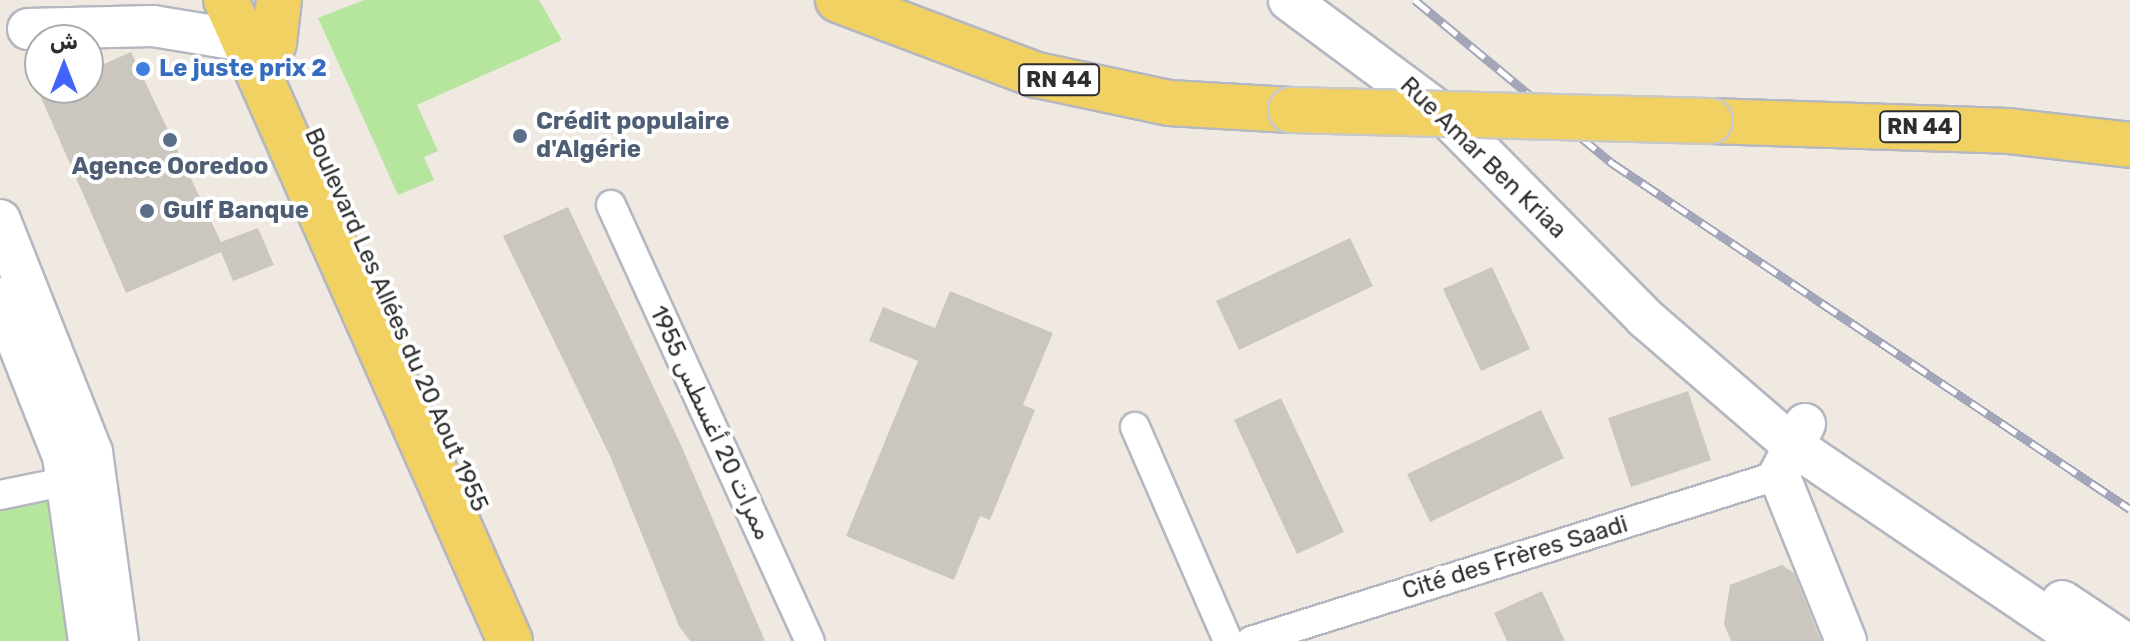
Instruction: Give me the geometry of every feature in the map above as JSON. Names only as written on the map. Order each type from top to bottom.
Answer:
[{"type":"main road","points":[[14,31],[162,0]]},
{"type":"main road","name":"Boulevard Les Allées du 20 Aout 1955","points":[[226,0],[257,28],[538,641]]},
{"type":"main road","points":[[14,31],[153,26],[257,28],[279,0]]},
{"type":"main road","name":"RN 44","points":[[838,0],[1037,75],[1169,103],[1291,110],[2008,131],[2130,145]]},
{"type":"main road","name":"Rue Amar Ben Kriaa","points":[[1289,0],[1448,118],[1595,266],[1791,448]]},
{"type":"main road","name":"Boulevard Les Allées du 20 Aout 1955","points":[[257,28],[510,641]]},
{"type":"main road","points":[[0,220],[6,277],[68,481],[89,641]]},
{"type":"main road","points":[[6,277],[92,452],[118,641]]},
{"type":"main road","points":[[1791,448],[1846,641]]},
{"type":"main road","points":[[1791,448],[2082,641]]},
{"type":"main road","points":[[1791,448],[2122,641]]},
{"type":"street","name":"ممرات 20 أغسطس 1955","points":[[611,205],[810,641]]},
{"type":"street","points":[[1135,427],[1228,641]]},
{"type":"street","name":"Cité des Frères Saadi","points":[[1251,641],[1791,448]]},
{"type":"street","points":[[0,495],[68,481]]},
{"type":"green space","points":[[364,0],[539,0],[562,40],[417,105],[438,151],[424,157],[434,180],[398,195],[318,18]]},
{"type":"green space","points":[[53,493],[74,641],[0,641],[0,504]]},
{"type":"building","points":[[131,52],[221,242],[258,228],[274,265],[233,281],[221,252],[126,293],[44,104],[104,104],[104,64]]},
{"type":"building","points":[[568,207],[680,443],[765,641],[690,641],[679,626],[610,456],[503,236]]},
{"type":"building","points":[[1350,238],[1373,286],[1239,350],[1216,301]]},
{"type":"building","points":[[1492,267],[1530,349],[1481,371],[1443,289]]},
{"type":"building","points":[[950,291],[1053,333],[1023,405],[1035,410],[990,520],[980,516],[954,580],[846,536],[918,361],[869,341],[883,307],[935,328]]},
{"type":"building","points":[[1688,391],[1711,460],[1631,487],[1608,418]]},
{"type":"building","points":[[1281,398],[1344,532],[1297,554],[1234,420]]},
{"type":"building","points":[[1541,410],[1564,458],[1430,522],[1407,474]]},
{"type":"building","points":[[1782,565],[1794,573],[1821,641],[1731,641],[1724,624],[1730,585]]},
{"type":"building","points":[[1542,591],[1565,641],[1507,641],[1494,613]]},
{"type":"railway","points":[[1415,0],[1612,163],[2130,509]]},
{"type":"place","name":"Le juste prix 2","points":[[143,69]]},
{"type":"place","name":"Crédit populaire d'Algérie","points":[[520,136]]},
{"type":"place","name":"Agence Ooredoo","points":[[170,140]]},
{"type":"place","name":"Gulf Banque","points":[[147,211]]}]
